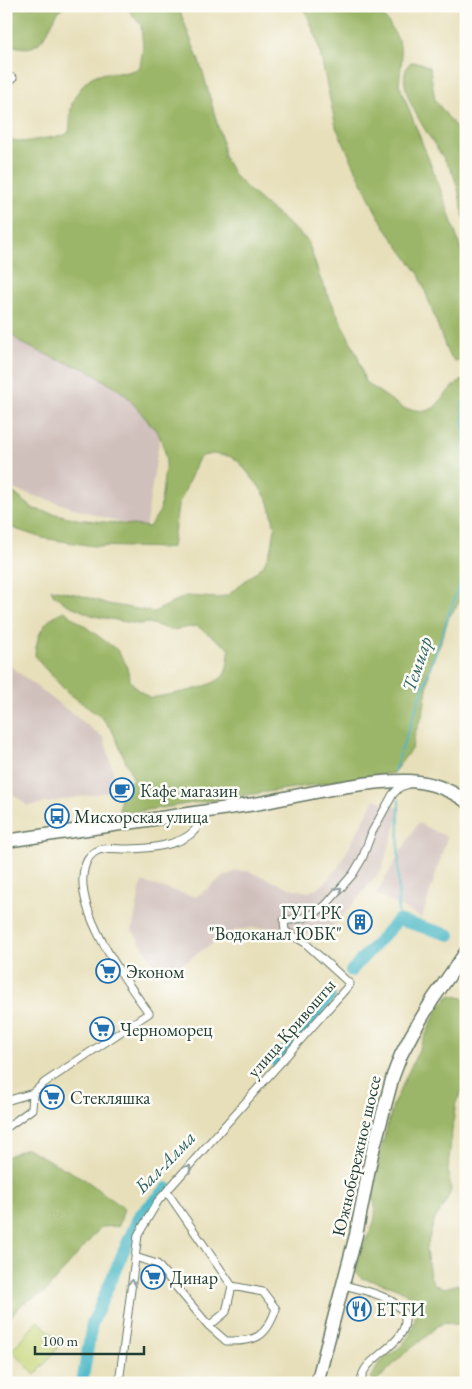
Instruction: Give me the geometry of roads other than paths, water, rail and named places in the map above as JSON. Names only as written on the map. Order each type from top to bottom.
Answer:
[{"type":"highway","points":[[6,841],[369,784],[412,780],[433,781],[453,788],[466,797]]},
{"type":"highway","points":[[412,780],[445,789],[466,801]]},
{"type":"highway","points":[[6,835],[69,825],[207,808]]},
{"type":"highway","name":"Южнобережное шоссе","points":[[322,1383],[344,1293],[372,1154],[395,1069],[433,999],[466,953]]},
{"type":"highway","name":"Южнобережное шоссе","points":[[317,1383],[344,1293]]},
{"type":"street","points":[[6,84],[13,78]]},
{"type":"street","name":"улица Кривошты","points":[[119,1383],[138,1235],[158,1201],[350,984],[304,942],[285,931],[284,921],[303,918],[325,906],[353,874],[362,859],[372,832],[393,794],[412,780]]},
{"type":"street","points":[[6,1101],[33,1093],[44,1083],[149,1014],[132,990],[95,928],[86,906],[82,885],[83,871],[88,858],[99,850],[144,849],[180,841],[193,831],[207,808]]},
{"type":"street","points":[[6,1128],[32,1109],[33,1093]]},
{"type":"street","points":[[135,1257],[158,1264],[209,1326],[226,1341],[246,1342],[259,1336],[271,1323],[276,1309],[263,1292],[232,1286],[167,1192]]},
{"type":"street","points":[[209,1326],[226,1312],[232,1286]]},
{"type":"street","points":[[344,1293],[383,1297],[399,1306],[405,1315],[406,1324],[400,1336],[364,1370],[361,1377],[362,1383]]},
{"type":"waterway","name":"Темиар","points":[[466,398],[463,402],[466,490]]},
{"type":"waterway","name":"Темиар","points":[[394,771],[466,566]]},
{"type":"waterway","name":"Темиар","points":[[398,920],[399,800]]},
{"type":"waterway","name":"Бал-Алма","points":[[351,971],[398,920],[450,935]]},
{"type":"waterway","name":"Бал-Алма","points":[[277,1062],[330,996]]},
{"type":"waterway","name":"Бал-Алма","points":[[82,1383],[92,1324],[139,1216],[167,1188]]},
{"type":"place","name":"Кафе магазин","points":[[122,790]]},
{"type":"place","name":"Мисхорская улица","points":[[57,816]]},
{"type":"place","name":"ГУП РК \"Водоканал ЮБК\"","points":[[360,922]]},
{"type":"place","name":"Эконом","points":[[108,971]]},
{"type":"place","name":"Черноморец","points":[[102,1029]]},
{"type":"place","name":"Стекляшка","points":[[52,1097]]},
{"type":"place","name":"Динар","points":[[153,1277]]},
{"type":"place","name":"ЕТТИ","points":[[359,1309]]}]
